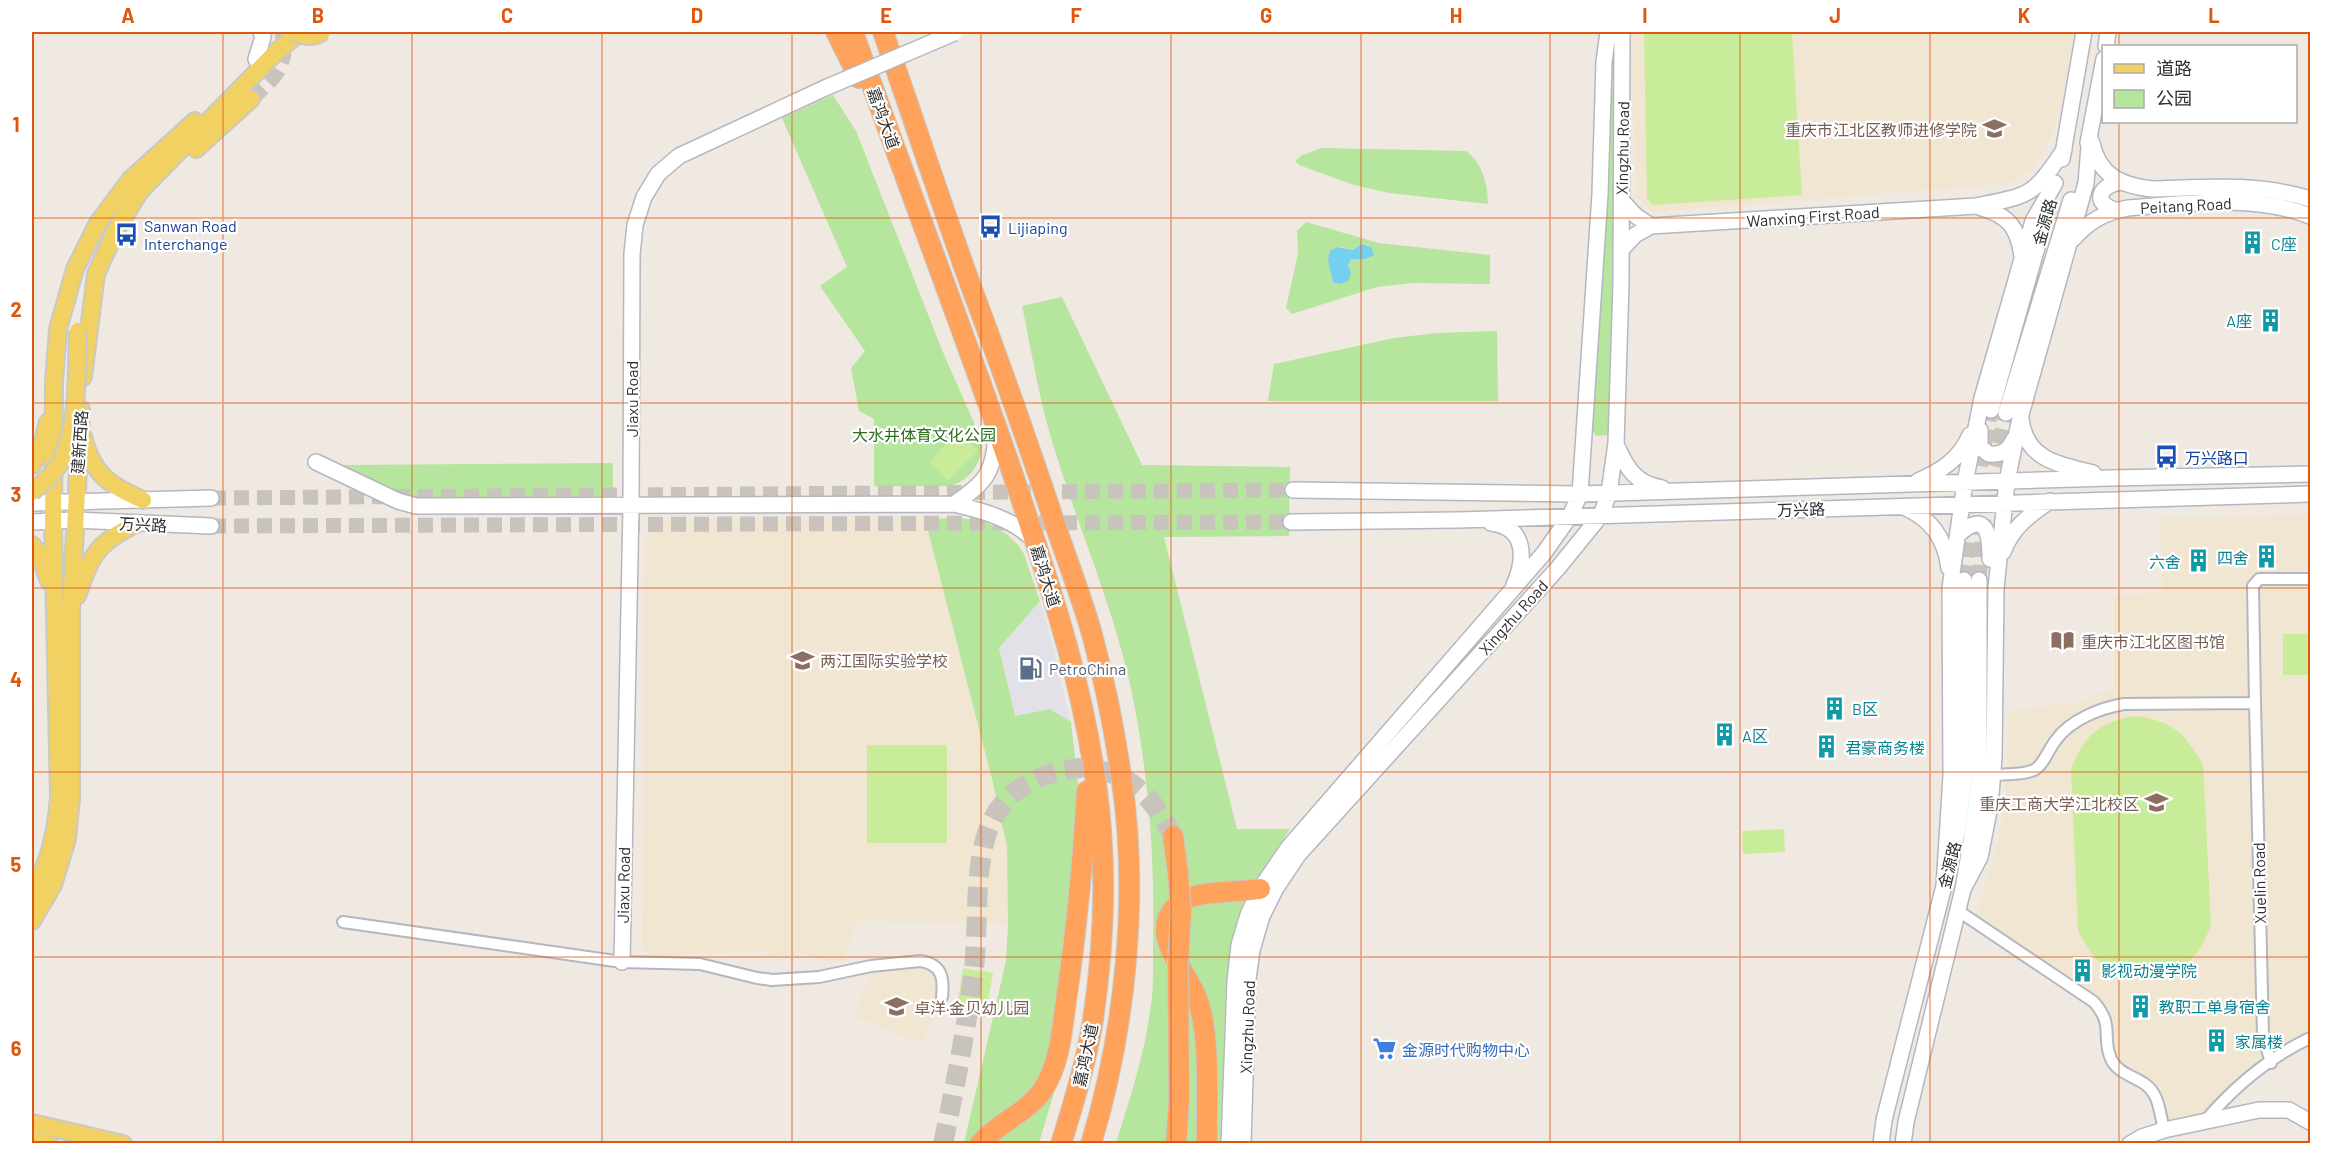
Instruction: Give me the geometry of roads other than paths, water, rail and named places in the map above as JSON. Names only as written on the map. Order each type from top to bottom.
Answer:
[{"type":"highway","points":[[836,32],[891,139]]},
{"type":"highway","name":"嘉鸿大道","points":[[853,32],[974,361],[1036,542],[1065,636],[1090,749],[1101,830],[1100,956],[1092,1026],[1078,1089],[1061,1143]]},
{"type":"highway","name":"嘉鸿大道","points":[[884,33],[1033,458],[1091,632],[1105,689],[1122,784],[1128,894],[1126,958],[1118,1029],[1104,1098],[1091,1143]]},
{"type":"highway","points":[[980,1143],[1023,1112],[1042,1092],[1053,1070],[1060,1042],[1080,890],[1090,749]]},
{"type":"highway","points":[[1173,836],[1187,962],[1190,1044],[1188,1143]]},
{"type":"highway","points":[[1207,1143],[1204,1025],[1198,999],[1168,945],[1167,922],[1177,904],[1189,897],[1260,889]]},
{"type":"highway","points":[[1176,1143],[1179,1100],[1178,963],[1181,914]]},
{"type":"highway","points":[[1101,1143],[1104,1098]]},
{"type":"highway","points":[[1197,1143],[1206,1102]]},
{"type":"main road","name":"建新西路","points":[[32,921],[53,885],[67,839],[71,798],[64,611],[53,521],[54,382],[58,329],[64,299],[75,269],[98,223],[130,180],[223,95],[285,32]]},
{"type":"main road","points":[[292,32],[303,36],[318,35],[322,32]]},
{"type":"main road","name":"建新西路","points":[[32,894],[55,838],[59,796],[64,611],[74,520],[88,333],[96,274],[117,228],[140,191],[268,60],[300,32]]},
{"type":"main road","points":[[140,191],[175,167],[251,99]]},
{"type":"main road","points":[[32,492],[50,477],[64,455],[72,426],[78,331],[84,302],[96,274]]},
{"type":"main road","points":[[32,465],[41,448],[54,382]]},
{"type":"main road","points":[[80,427],[87,451],[100,474],[113,486],[143,500]]},
{"type":"main road","points":[[64,611],[99,546],[112,535],[136,524]]},
{"type":"main road","points":[[32,545],[39,553],[64,611]]},
{"type":"main road","points":[[32,1123],[123,1143]]},
{"type":"main road","points":[[32,1140],[49,1143]]},
{"type":"street","points":[[256,59],[263,37],[261,32]]},
{"type":"street","name":"Jiaxu Road","points":[[622,962],[631,506],[632,254],[635,225],[644,197],[658,174],[679,156],[825,88],[955,32]]},
{"type":"street","name":"Xingzhu Road","points":[[1229,1143],[1235,981],[1239,945],[1248,915],[1260,889],[1288,848],[1544,553],[1570,516],[1580,494],[1600,194],[1604,62],[1608,32]]},
{"type":"street","name":"Xingzhu Road","points":[[1243,1143],[1248,979],[1255,938],[1262,916],[1276,888],[1298,855],[1558,568],[1601,515],[1610,494],[1616,443],[1622,201],[1622,32]]},
{"type":"street","name":"金源路","points":[[2006,412],[2064,150],[2084,32]]},
{"type":"street","name":"金源路","points":[[2006,412],[2090,135],[2102,65]]},
{"type":"street","points":[[1963,890],[1980,857],[1990,806],[1993,775],[1997,567],[2003,504],[2015,436],[2006,412],[2071,241],[2086,183],[2090,135]]},
{"type":"street","name":"Peitang Road","points":[[2090,135],[2095,156],[2100,165],[2121,182],[2136,187],[2153,189],[2259,188],[2286,191],[2310,199]]},
{"type":"street","name":"Wanxing First Road","points":[[1651,226],[1976,206],[2016,198],[2031,192],[2043,182],[2064,150]]},
{"type":"street","points":[[2115,210],[2107,208],[2102,202],[2101,194],[2109,184],[2121,182]]},
{"type":"street","points":[[1909,484],[1937,472],[1963,450],[1970,437],[2033,221],[2055,183]]},
{"type":"street","points":[[1621,250],[1635,235],[1651,226],[1636,216],[1622,201]]},
{"type":"street","name":"Peitang Road","points":[[2071,241],[2093,220],[2115,210],[2233,202],[2283,207],[2310,216]]},
{"type":"street","points":[[1976,206],[1996,211],[2009,222],[2020,242],[2022,259]]},
{"type":"street","points":[[1982,398],[1979,440],[1983,451],[1989,454],[2001,454],[2010,446],[2015,436]]},
{"type":"street","points":[[1950,588],[1965,482],[1982,398]]},
{"type":"street","points":[[2006,412],[2025,440],[2044,458],[2110,478]]},
{"type":"street","points":[[954,504],[976,490],[988,474],[995,453],[996,428]]},
{"type":"street","points":[[1616,443],[1627,468],[1635,478],[1652,486],[1686,492]]},
{"type":"street","points":[[316,462],[398,501],[416,506],[954,504],[998,516],[1022,528],[1036,542]]},
{"type":"street","name":"万兴路","points":[[1293,490],[1610,494],[2084,478],[2310,474]]},
{"type":"street","points":[[2084,478],[2076,484],[2074,492],[2079,498],[2086,500]]},
{"type":"street","points":[[1847,508],[1865,502],[1869,496],[1866,490],[1855,486]]},
{"type":"street","name":"万兴路","points":[[1291,522],[1458,520],[2310,494]]},
{"type":"street","name":"万兴路","points":[[32,503],[211,498]]},
{"type":"street","points":[[1997,567],[2008,539],[2022,521],[2051,501]]},
{"type":"street","points":[[1902,506],[1920,514],[1941,537],[1947,553],[1950,588],[1951,776],[1944,887]]},
{"type":"street","name":"万兴路","points":[[32,522],[74,520],[211,526]]},
{"type":"street","points":[[1458,520],[1505,526],[1516,535],[1521,546],[1521,561],[1508,596]]},
{"type":"street","points":[[1958,535],[1967,526],[1973,524],[1980,524],[1989,532],[1990,560],[1996,588]]},
{"type":"street","name":"Xuelin Road","points":[[2271,1063],[2263,1035],[2253,586],[2259,579],[2310,579]]},
{"type":"street","name":"金源路","points":[[1881,1143],[1884,1120],[1958,829],[1965,778],[1972,580],[1979,780],[1963,890],[1906,1122],[1903,1143]]},
{"type":"street","points":[[1993,775],[2032,771],[2038,768],[2056,739],[2069,726],[2113,706],[2254,703]]},
{"type":"street","points":[[1957,910],[2094,1002],[2107,1019],[2112,1060],[2119,1069],[2148,1086],[2154,1093],[2164,1130]]},
{"type":"street","points":[[343,922],[622,962],[700,964],[772,980],[819,977],[872,966],[920,961],[934,965],[940,970],[943,977],[942,997]]},
{"type":"street","points":[[2205,1121],[2232,1092],[2310,1038]]},
{"type":"street","points":[[2130,1143],[2164,1130],[2274,1109],[2289,1110],[2310,1122]]},
{"type":"water","points":[[1362,244],[1371,247],[1374,255],[1365,259],[1351,259],[1348,265],[1351,272],[1349,280],[1341,284],[1333,283],[1328,260],[1330,251],[1338,247],[1353,250]]},
{"type":"tunnel","points":[[251,99],[278,70],[283,54],[283,32]]},
{"type":"tunnel","points":[[1964,580],[1974,498],[1991,410]]},
{"type":"tunnel","points":[[1979,580],[1984,515],[2006,413]]},
{"type":"tunnel","points":[[211,498],[1293,490]]},
{"type":"tunnel","points":[[211,526],[1291,522]]},
{"type":"tunnel","points":[[943,1144],[974,968],[981,856],[991,823],[1006,800],[1016,791],[1040,777],[1066,770],[1089,768],[1112,773],[1134,785],[1152,802],[1173,836]]},
{"type":"place","name":"重庆市江北区教师进修学院","points":[[1995,129]]},
{"type":"place","name":"Lijiaping","points":[[990,227]]},
{"type":"place","name":"Sanwan Road Interchange","points":[[126,234]]},
{"type":"place","name":"C座","points":[[2253,243]]},
{"type":"place","name":"A座","points":[[2270,320]]},
{"type":"place","name":"万兴路口","points":[[2167,457]]},
{"type":"place","name":"四舍","points":[[2267,557]]},
{"type":"place","name":"六舍","points":[[2199,561]]},
{"type":"place","name":"重庆市江北区图书馆","points":[[2063,641]]},
{"type":"place","name":"两江国际实验学校","points":[[802,660]]},
{"type":"place","name":"PetroChina","points":[[1031,668]]},
{"type":"place","name":"B区","points":[[1834,708]]},
{"type":"place","name":"A区","points":[[1724,735]]},
{"type":"place","name":"君豪商务楼","points":[[1827,747]]},
{"type":"place","name":"重庆工商大学江北校区","points":[[2157,803]]},
{"type":"place","name":"影视动漫学院","points":[[2083,970]]},
{"type":"place","name":"教职工单身宿舍","points":[[2141,1006]]},
{"type":"place","name":"卓洋·金贝幼儿园","points":[[896,1007]]},
{"type":"place","name":"家属楼","points":[[2217,1041]]},
{"type":"place","name":"金源时代购物中心","points":[[1384,1049]]},
{"type":"park label","name":"大水井体育文化公园","points":[[924,434]]}]
